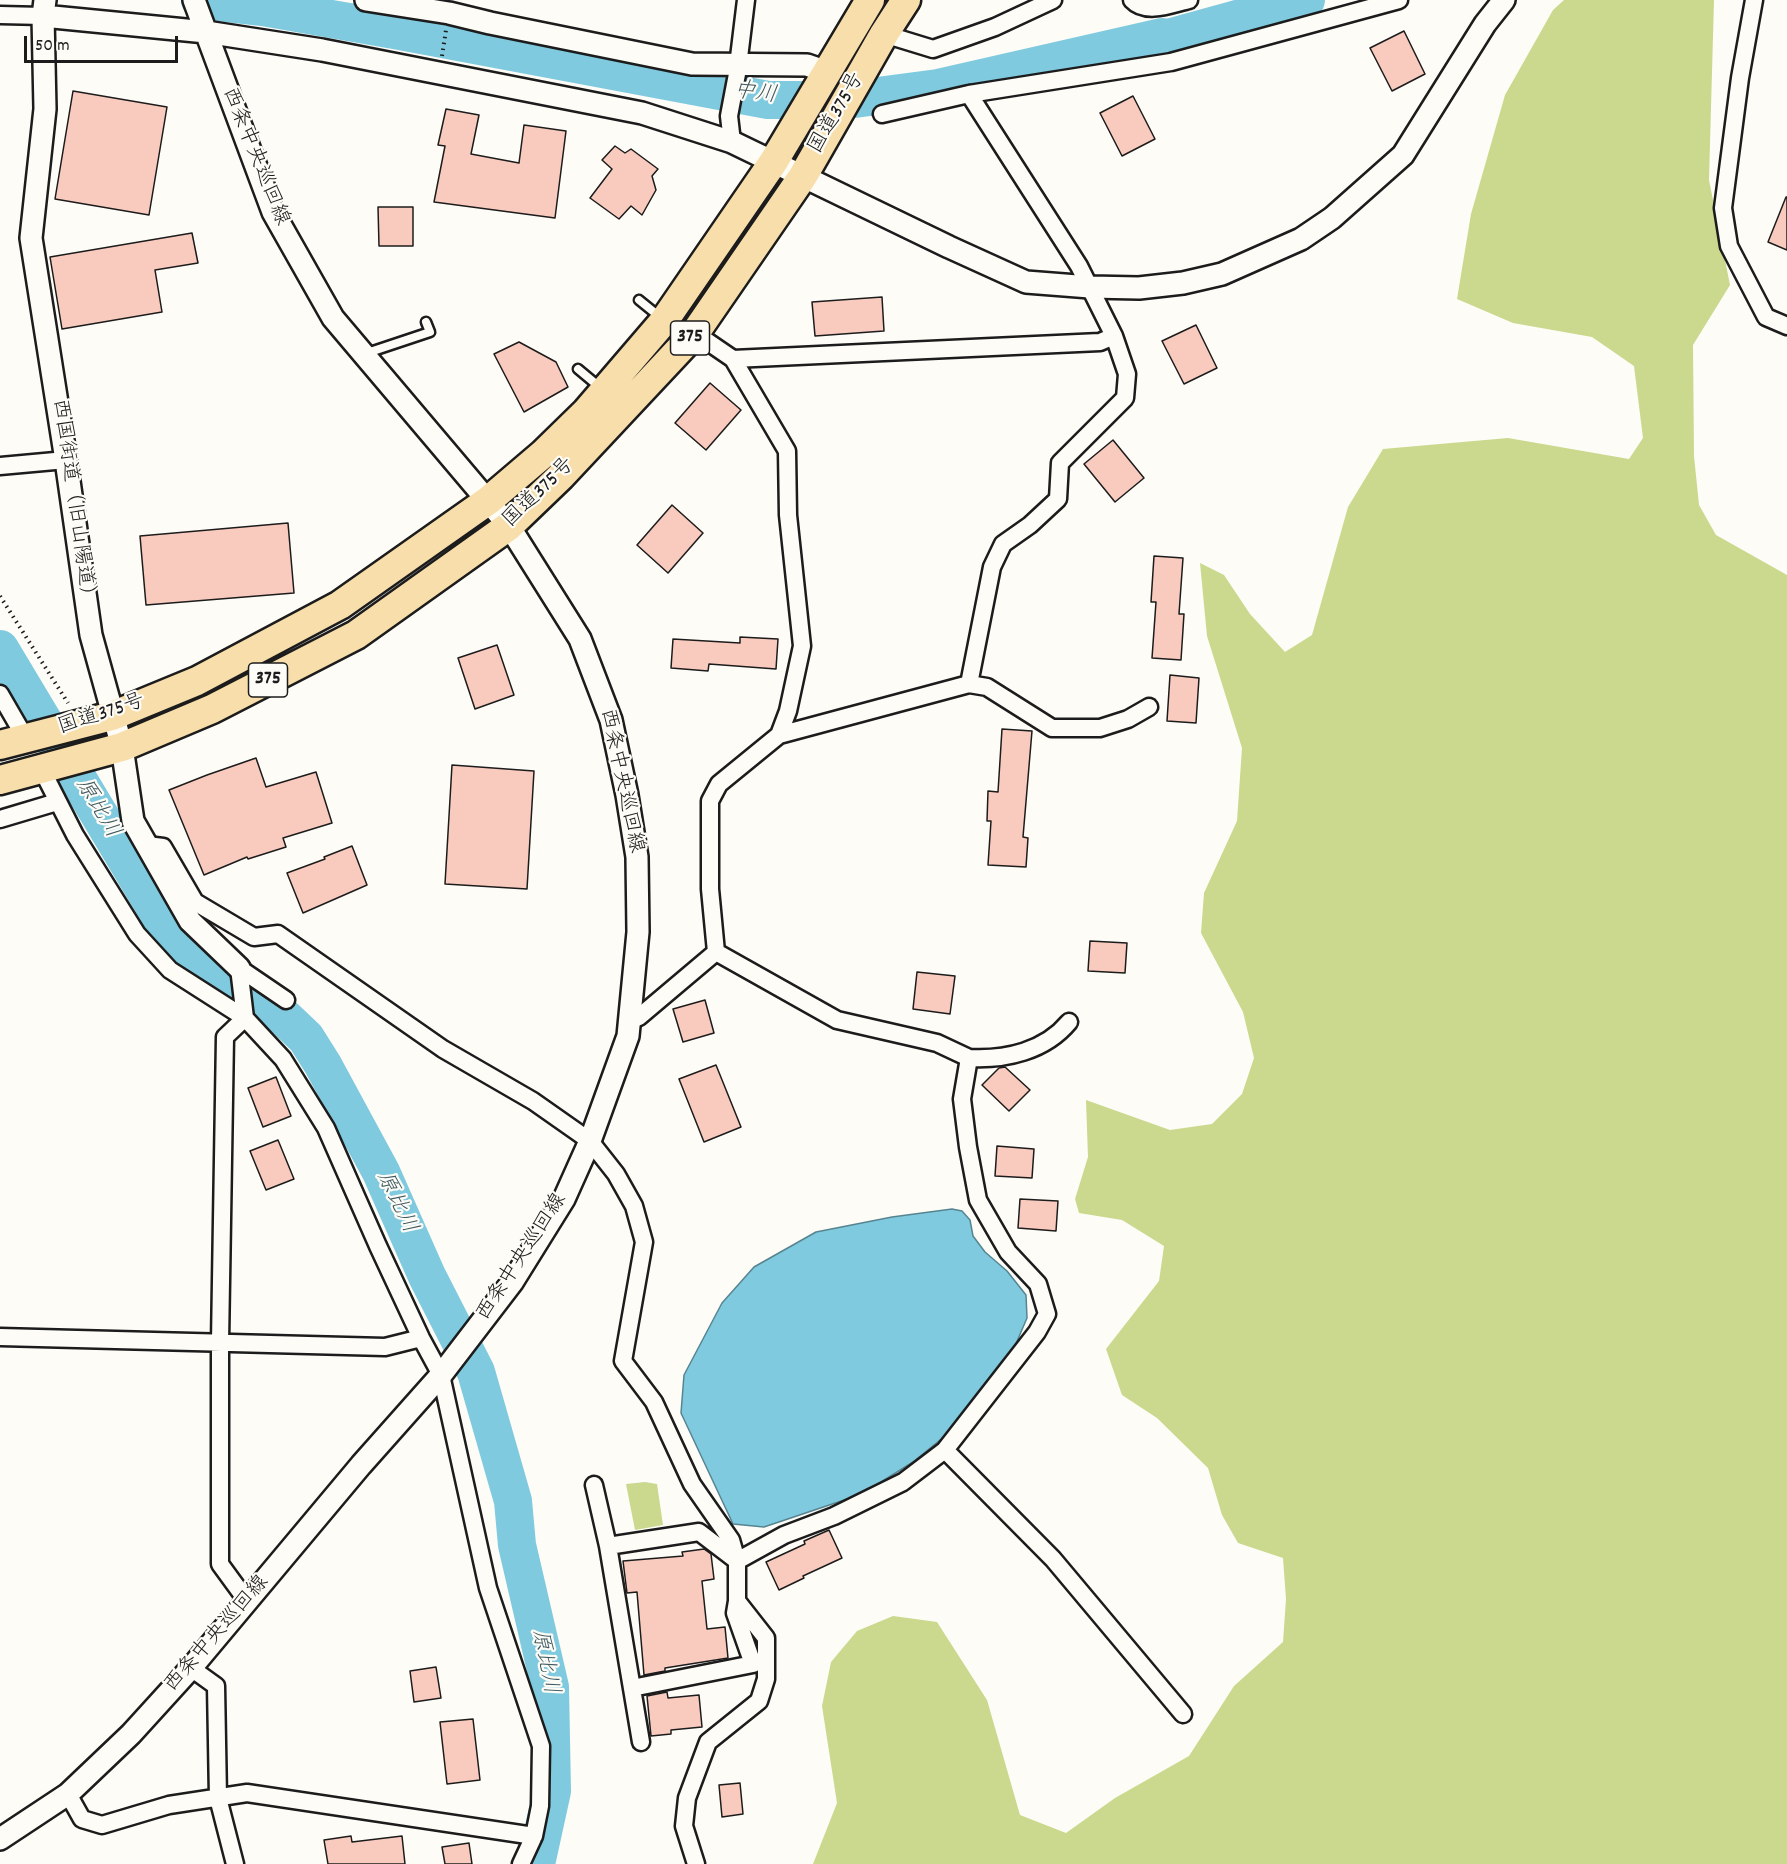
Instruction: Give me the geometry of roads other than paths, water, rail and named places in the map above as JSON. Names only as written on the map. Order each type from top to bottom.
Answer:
[{"type":"highway","name":"国道375号","points":[[13,742],[112,716],[197,681],[340,605],[489,500],[543,454],[605,391],[664,321],[774,161],[870,0]]},
{"type":"highway","name":"国道375号","points":[[0,780],[122,747],[212,709],[356,635],[508,526],[561,476],[695,333],[803,176],[879,42],[906,0]]},
{"type":"street","name":"西条中央巡回線","points":[[0,1839],[68,1794],[131,1734],[191,1668],[361,1465],[446,1369],[513,1281],[564,1199],[590,1141],[628,1036],[630,1021],[638,932],[637,857],[611,720],[580,639],[489,500],[333,318],[273,212],[194,0]]},
{"type":"street","points":[[366,0],[449,13],[692,64],[738,69],[807,65],[826,72]]},
{"type":"street","points":[[732,142],[729,116],[738,69],[746,0]]},
{"type":"street","points":[[879,42],[933,49],[994,27],[1053,0]]},
{"type":"street","points":[[1132,0],[1147,9],[1189,0]]},
{"type":"street","points":[[882,114],[969,94],[1171,62],[1399,0]]},
{"type":"street","points":[[0,15],[44,8],[204,28],[642,113],[732,142],[1026,282],[1139,288],[1183,283],[1222,274],[1301,239],[1332,218],[1403,155],[1485,24],[1504,0]]},
{"type":"street","points":[[1754,0],[1740,78],[1723,208],[1729,246],[1766,317],[1787,326]]},
{"type":"street","name":"西国街道（旧山陽道）","points":[[44,8],[45,109],[31,238],[91,635],[122,747],[133,821],[190,921],[239,968]]},
{"type":"street","points":[[969,94],[1061,237],[1090,287],[1114,336],[1127,374],[1125,398],[1060,463],[1058,499],[1030,525],[1003,544],[992,567],[969,684]]},
{"type":"street","points":[[695,333],[733,359],[786,451],[788,515],[802,646],[788,711],[779,735]]},
{"type":"street","points":[[733,359],[1100,342],[1114,336]]},
{"type":"street","points":[[0,466],[66,460]]},
{"type":"street","points":[[716,952],[710,889],[710,801],[719,784],[779,735],[969,684],[987,687],[1052,728],[1100,728],[1128,719],[1149,707]]},
{"type":"street","points":[[0,694],[13,742]]},
{"type":"street","points":[[42,770],[75,835],[137,934],[170,970],[245,1018],[283,1059],[326,1128],[421,1338],[446,1369],[488,1588],[541,1746],[540,1806],[534,1836],[520,1864]]},
{"type":"street","points":[[0,819],[57,802]]},
{"type":"street","points":[[147,845],[163,847],[195,902],[254,937],[278,933],[443,1049],[533,1101],[590,1141],[616,1174],[634,1206],[644,1242],[623,1361],[654,1402],[692,1484],[731,1540],[737,1561],[735,1613],[753,1664],[632,1688]]},
{"type":"street","points":[[630,1021],[639,1017],[716,952]]},
{"type":"street","points":[[716,952],[837,1020],[937,1043],[969,1058],[990,1059],[1029,1051],[1062,1030],[1069,1022]]},
{"type":"street","points":[[239,968],[245,1018]]},
{"type":"street","points":[[239,968],[286,1000]]},
{"type":"street","points":[[245,1018],[225,1037],[220,1342],[220,1564],[247,1601]]},
{"type":"street","points":[[737,1561],[784,1535],[834,1516],[903,1482],[945,1450],[1036,1332],[1047,1314],[1038,1284],[1008,1252],[978,1200],[962,1099],[969,1058]]},
{"type":"street","points":[[0,1337],[385,1347],[421,1338]]},
{"type":"street","points":[[945,1450],[1053,1559],[1183,1714]]},
{"type":"street","points":[[594,1485],[608,1546],[641,1742]]},
{"type":"street","points":[[608,1546],[699,1532],[737,1561]]},
{"type":"street","points":[[696,1864],[684,1826],[687,1798],[691,1786],[708,1742],[759,1701],[766,1679],[766,1638],[737,1601]]},
{"type":"street","points":[[191,1668],[216,1686],[218,1798],[235,1864]]},
{"type":"street","points":[[68,1794],[82,1818],[102,1825],[169,1805],[247,1793],[534,1836]]},
{"type":"lane","points":[[639,300],[664,321]]},
{"type":"lane","points":[[364,354],[430,332],[426,322]]},
{"type":"lane","points":[[578,369],[605,391]]},
{"type":"water","points":[[952,1209],[962,1211],[970,1220],[973,1236],[985,1252],[1007,1271],[1026,1295],[1027,1318],[1015,1346],[945,1436],[913,1462],[862,1494],[764,1527],[733,1524],[681,1413],[684,1375],[722,1303],[754,1267],[816,1232],[892,1217]]},
{"type":"waterway","name":"中川","points":[[200,0],[263,7],[400,31],[768,100],[847,100],[938,88],[1162,37],[1168,38],[1306,0]]},
{"type":"waterway","name":"原比川","points":[[0,649],[166,926],[220,979],[270,1008],[306,1038],[381,1172],[427,1276],[476,1372],[513,1501],[517,1545],[550,1687],[552,1791],[536,1864]]}]
